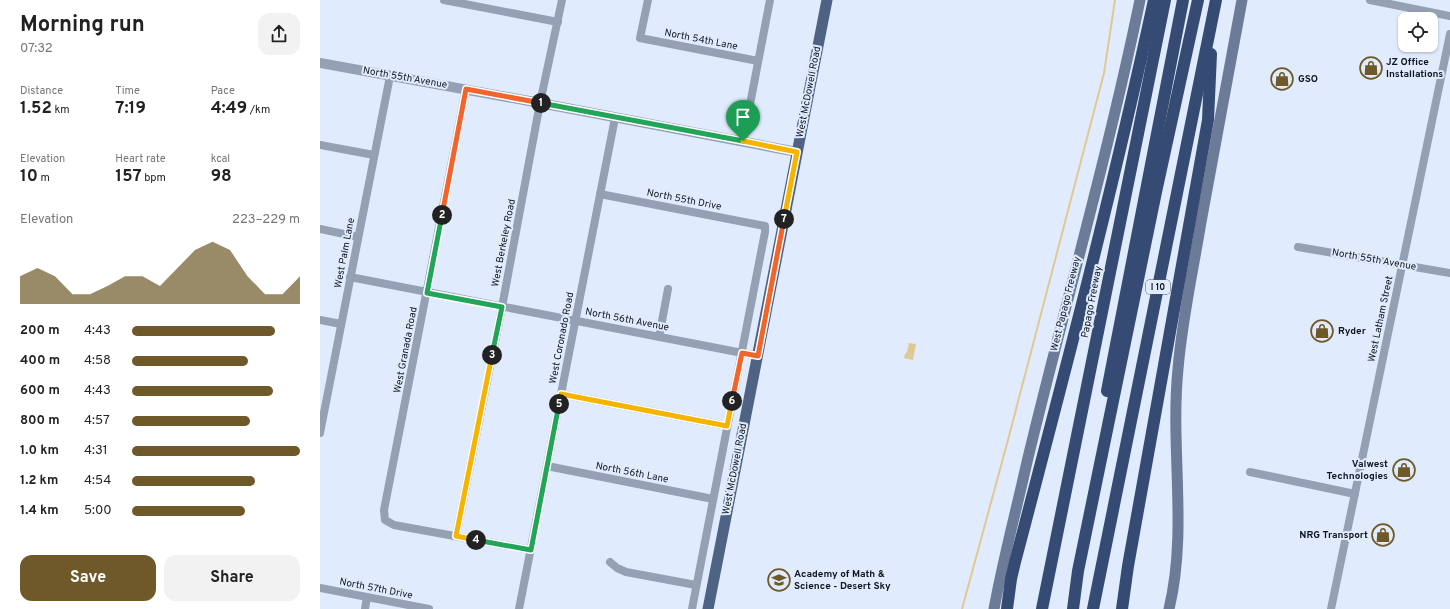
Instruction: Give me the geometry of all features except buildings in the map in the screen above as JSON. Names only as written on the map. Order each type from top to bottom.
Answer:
[{"type":"highway","points":[[1007,609],[1014,568],[1133,98],[1154,0]]},
{"type":"highway","name":"Papago Freeway","points":[[1041,609],[1165,0]]},
{"type":"highway","points":[[1073,609],[1077,562],[1184,0]]},
{"type":"highway","points":[[1066,609],[1198,0]]},
{"type":"highway","points":[[1122,609],[1133,536],[1208,120],[1215,5]]},
{"type":"highway","name":"I 10","points":[[1093,609],[1215,5]]},
{"type":"main road","name":"West McDowell Road","points":[[708,609],[827,0]]},
{"type":"main road","name":"West Papago Freeway","points":[[994,609],[1001,572],[1036,426],[1127,64],[1140,0]]},
{"type":"main road","points":[[1168,609],[1178,549],[1176,419],[1178,369],[1192,278],[1242,0]]},
{"type":"street","points":[[444,0],[479,3],[558,22]]},
{"type":"street","name":"West Berkeley Road","points":[[456,536],[502,307],[540,103],[562,0]]},
{"type":"street","name":"North 54th Lane","points":[[648,0],[640,38],[758,61]]},
{"type":"street","points":[[743,141],[770,0]]},
{"type":"street","points":[[1370,0],[1450,16]]},
{"type":"street","name":"West Latham Street","points":[[1331,609],[1450,34]]},
{"type":"street","name":"North 55th Avenue","points":[[320,63],[466,89],[797,152]]},
{"type":"street","name":"West Palm Lane","points":[[320,433],[390,76]]},
{"type":"street","name":"West Granada Road","points":[[456,536],[394,524],[385,520],[384,510],[466,89]]},
{"type":"street","name":"West Coronado Road","points":[[519,609],[615,118]]},
{"type":"street","points":[[320,145],[374,155]]},
{"type":"street","name":"North 55th Drive","points":[[600,194],[765,226]]},
{"type":"street","name":"West McDowell Road","points":[[692,609],[765,226]]},
{"type":"street","points":[[320,229],[358,237]]},
{"type":"street","name":"North 55th Avenue","points":[[1298,247],[1450,273]]},
{"type":"street","name":"North 56th Avenue","points":[[350,277],[758,356]]},
{"type":"street","points":[[659,337],[668,289]]},
{"type":"street","points":[[320,320],[341,324]]},
{"type":"street","points":[[561,394],[727,426]]},
{"type":"street","name":"North 56th Lane","points":[[547,466],[713,499]]},
{"type":"street","points":[[1250,472],[1354,494]]},
{"type":"street","points":[[456,536],[531,550]]},
{"type":"street","points":[[610,562],[617,568],[626,572],[696,585]]},
{"type":"street","name":"North 57th Drive","points":[[320,588],[429,609]]},
{"type":"street","points":[[365,609],[367,597]]},
{"type":"shaded area","points":[[909,343],[916,344],[913,360],[904,358]]},
{"type":"waterway","points":[[962,609],[1104,73],[1115,0]]},
{"type":"place","name":"JZ Office Installations","points":[[1371,68]]},
{"type":"place","name":"GSO","points":[[1282,79]]},
{"type":"place","name":"Ryder","points":[[1322,331]]},
{"type":"place","name":"Valwest Technologies","points":[[1404,470]]},
{"type":"place","name":"NRG Transport","points":[[1383,535]]},
{"type":"place","name":"Academy of Math & Science - Desert Sky","points":[[779,580]]},
{"type":"route","points":[[466,89],[743,141],[797,152],[758,356],[742,353],[727,426],[561,394],[531,550],[456,536],[502,307],[427,293],[466,89]]}]
